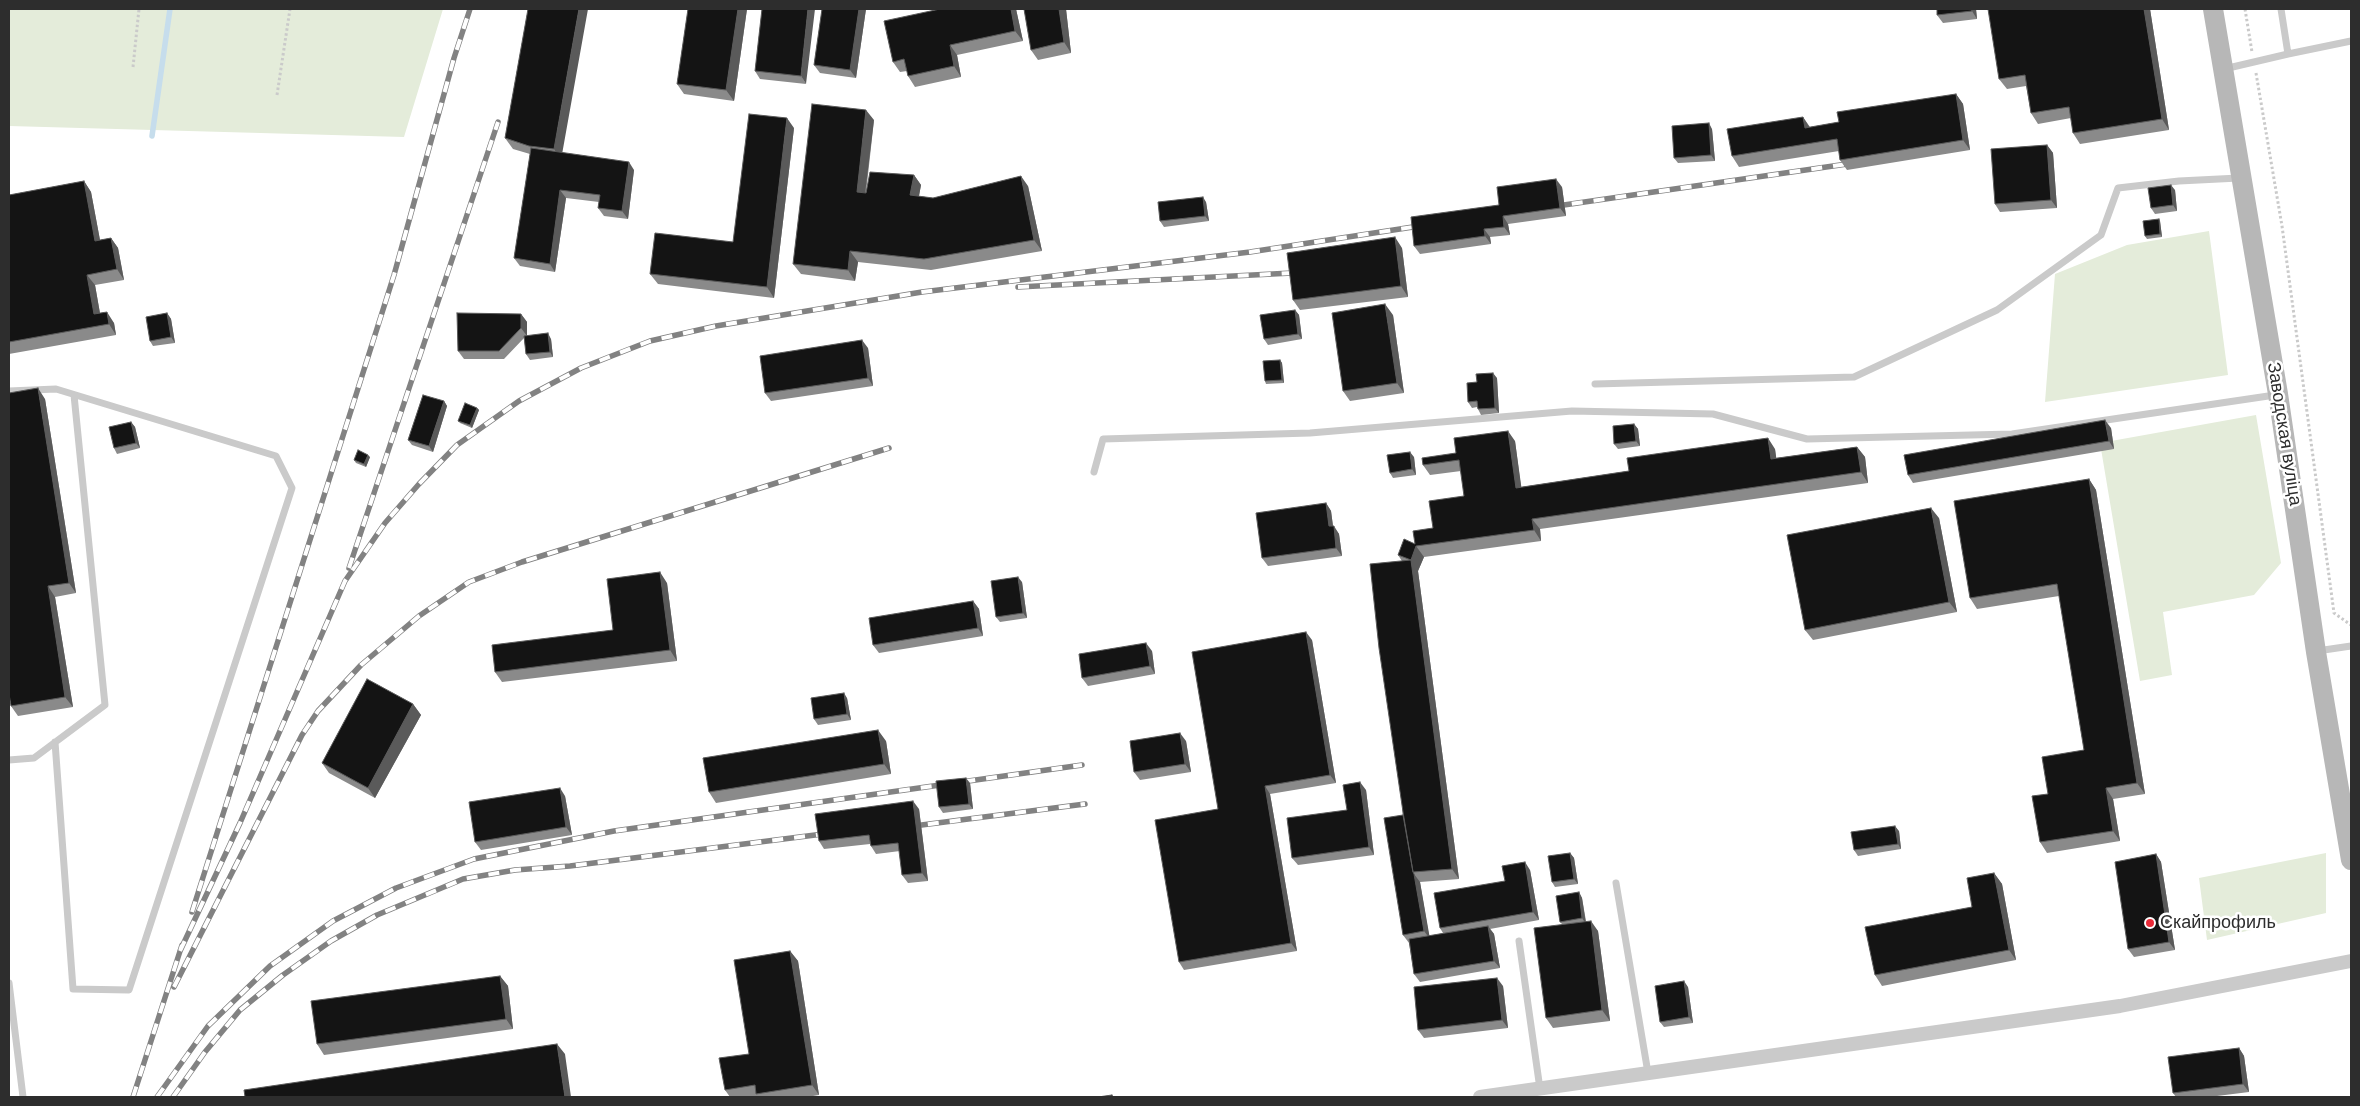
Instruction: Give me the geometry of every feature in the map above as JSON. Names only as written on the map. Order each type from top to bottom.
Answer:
[{"type":"main road","name":"Заводская вуліца","points":[[2213,9],[2278,394],[2316,652],[2351,860]]},
{"type":"street","points":[[1480,1097],[2120,1006],[2351,960]]},
{"type":"lane","points":[[2281,9],[2288,54]]},
{"type":"lane","points":[[2223,69],[2351,41]]},
{"type":"lane","points":[[1595,384],[1854,377],[1997,310],[2101,235],[2118,188],[2179,181],[2242,178]]},
{"type":"lane","points":[[9,391],[56,389],[276,456],[292,488],[129,990],[73,989],[55,742]]},
{"type":"lane","points":[[1094,472],[1103,439],[1310,433],[1572,412],[1713,414],[1807,439],[2012,434],[2278,394]]},
{"type":"lane","points":[[9,760],[34,758],[105,705],[74,395]]},
{"type":"lane","points":[[2316,652],[2351,646]]},
{"type":"lane","points":[[1616,883],[1648,1073]]},
{"type":"lane","points":[[1519,941],[1540,1089]]},
{"type":"lane","points":[[9,983],[24,1097]]},
{"type":"path","points":[[132,67],[139,9]]},
{"type":"path","points":[[277,95],[290,9]]},
{"type":"path","points":[[2245,9],[2282,226],[2334,613],[2351,625]]},
{"type":"green space","points":[[9,9],[443,9],[404,137],[9,126]]},
{"type":"green space","points":[[2209,231],[2228,375],[2045,402],[2055,274],[2127,245]]},
{"type":"green space","points":[[2256,415],[2281,563],[2254,595],[2163,612],[2172,675],[2140,681],[2100,443]]},
{"type":"green space","points":[[2326,853],[2326,913],[2207,940],[2199,878]]},
{"type":"building","points":[[528,9],[579,9],[554,149],[529,146],[505,138]]},
{"type":"building","points":[[688,9],[738,9],[726,90],[677,84]]},
{"type":"building","points":[[762,9],[808,9],[801,76],[755,71]]},
{"type":"building","points":[[822,9],[859,9],[850,70],[814,65]]},
{"type":"building","points":[[940,9],[1011,9],[1015,31],[950,45],[954,66],[908,76],[904,59],[893,62],[884,21]]},
{"type":"building","points":[[1024,9],[1059,9],[1064,42],[1031,50]]},
{"type":"building","points":[[1937,9],[1971,9],[1972,11],[1937,15]]},
{"type":"building","points":[[1988,9],[2144,9],[2162,119],[2073,133],[2069,107],[2031,113],[2025,75],[1999,79]]},
{"type":"building","points":[[1956,94],[1963,140],[1840,160],[1837,139],[1732,156],[1727,129],[1803,117],[1805,128],[1839,122],[1837,112]]},
{"type":"building","points":[[812,104],[866,110],[857,192],[866,193],[870,172],[914,175],[910,195],[933,198],[1021,176],[1034,240],[924,259],[850,251],[848,270],[793,264]]},
{"type":"building","points":[[749,114],[787,118],[767,287],[650,274],[655,233],[733,242]]},
{"type":"building","points":[[1709,123],[1711,155],[1674,158],[1672,126]]},
{"type":"building","points":[[2047,145],[2051,200],[1995,204],[1991,149]]},
{"type":"building","points":[[531,148],[629,162],[622,211],[598,208],[600,195],[560,190],[550,264],[514,258]]},
{"type":"building","points":[[1556,179],[1560,208],[1503,216],[1504,227],[1484,229],[1485,236],[1414,246],[1411,217],[1499,205],[1497,187]]},
{"type":"building","points":[[84,181],[95,241],[111,238],[117,269],[87,275],[94,314],[107,312],[109,324],[9,342],[9,195]]},
{"type":"building","points":[[2171,185],[2173,205],[2151,208],[2148,188]]},
{"type":"building","points":[[1203,197],[1205,216],[1160,221],[1158,202]]},
{"type":"building","points":[[2159,219],[2160,234],[2145,236],[2143,221]]},
{"type":"building","points":[[1395,237],[1401,286],[1293,300],[1287,253]]},
{"type":"building","points":[[1385,304],[1397,383],[1343,391],[1332,313]]},
{"type":"building","points":[[1295,310],[1298,334],[1264,339],[1260,315]]},
{"type":"building","points":[[167,313],[171,337],[150,341],[146,317]]},
{"type":"building","points":[[457,313],[521,314],[521,328],[499,351],[458,351]]},
{"type":"building","points":[[548,333],[550,352],[526,354],[524,336]]},
{"type":"building","points":[[862,340],[868,378],[765,393],[760,356]]},
{"type":"building","points":[[1280,360],[1282,380],[1265,381],[1263,361]]},
{"type":"building","points":[[1493,373],[1495,408],[1478,409],[1477,401],[1468,402],[1467,383],[1477,382],[1476,374]]},
{"type":"building","points":[[38,388],[69,583],[48,586],[65,697],[11,706],[9,694],[9,393]]},
{"type":"building","points":[[423,395],[444,401],[429,446],[408,440]]},
{"type":"building","points":[[465,403],[477,408],[470,425],[458,421]]},
{"type":"building","points":[[2105,420],[2109,441],[1908,475],[1904,455]]},
{"type":"building","points":[[131,422],[136,443],[114,448],[109,427]]},
{"type":"building","points":[[1634,424],[1636,441],[1614,444],[1613,426]]},
{"type":"building","points":[[1508,431],[1516,488],[1629,471],[1627,458],[1768,438],[1771,459],[1857,447],[1861,472],[1532,519],[1534,530],[1416,546],[1411,560],[1398,555],[1404,539],[1415,544],[1413,531],[1433,528],[1429,501],[1464,496],[1459,460],[1423,465],[1422,458],[1456,453],[1454,438]]},
{"type":"building","points":[[358,450],[368,455],[364,464],[354,460]]},
{"type":"building","points":[[1410,452],[1412,469],[1390,473],[1387,455]]},
{"type":"building","points":[[2089,479],[2137,783],[2106,788],[2113,831],[2040,842],[2032,796],[2048,794],[2042,757],[2084,750],[2057,584],[1970,598],[1954,501]]},
{"type":"building","points":[[1326,503],[1329,526],[1334,526],[1336,548],[1262,558],[1256,513]]},
{"type":"building","points":[[1931,508],[1949,602],[1805,630],[1787,535]]},
{"type":"building","points":[[1411,560],[1452,869],[1413,872],[1379,648],[1370,564]]},
{"type":"building","points":[[660,572],[670,650],[495,672],[492,645],[613,630],[607,579]]},
{"type":"building","points":[[1018,577],[1023,613],[996,617],[991,581]]},
{"type":"building","points":[[973,601],[978,628],[873,645],[869,618]]},
{"type":"building","points":[[1306,632],[1330,775],[1265,786],[1291,943],[1179,962],[1155,820],[1218,809],[1192,652]]},
{"type":"building","points":[[1146,643],[1150,666],[1082,678],[1079,654]]},
{"type":"building","points":[[367,679],[413,704],[368,788],[322,763]]},
{"type":"building","points":[[844,693],[847,714],[814,719],[811,698]]},
{"type":"building","points":[[878,730],[884,764],[709,792],[703,758]]},
{"type":"building","points":[[1180,733],[1185,764],[1134,772],[1130,741]]},
{"type":"building","points":[[966,778],[969,804],[939,807],[936,781]]},
{"type":"building","points":[[1360,782],[1369,847],[1292,858],[1287,818],[1347,810],[1343,785]]},
{"type":"building","points":[[560,788],[566,827],[475,842],[469,802]]},
{"type":"building","points":[[913,801],[922,873],[902,875],[898,843],[871,846],[869,835],[819,841],[815,814]]},
{"type":"building","points":[[1403,815],[1424,931],[1403,935],[1384,818]]},
{"type":"building","points":[[1895,826],[1898,844],[1854,850],[1851,832]]},
{"type":"building","points":[[1570,853],[1574,879],[1552,882],[1548,856]]},
{"type":"building","points":[[2156,854],[2169,942],[2128,949],[2115,862]]},
{"type":"building","points":[[1525,862],[1533,912],[1440,928],[1434,893],[1505,881],[1502,866]]},
{"type":"building","points":[[1994,873],[2009,950],[1875,975],[1865,927],[1972,907],[1967,878]]},
{"type":"building","points":[[1579,892],[1582,918],[1560,922],[1556,896]]},
{"type":"building","points":[[1591,921],[1602,1010],[1546,1018],[1534,928]]},
{"type":"building","points":[[1488,926],[1494,961],[1414,974],[1409,939]]},
{"type":"building","points":[[790,951],[812,1085],[756,1094],[755,1085],[725,1090],[719,1058],[749,1054],[734,960]]},
{"type":"building","points":[[500,976],[506,1019],[317,1044],[311,1001]]},
{"type":"building","points":[[1497,978],[1502,1020],[1418,1030],[1414,987]]},
{"type":"building","points":[[1684,981],[1689,1017],[1660,1022],[1655,986]]},
{"type":"building","points":[[557,1044],[565,1097],[245,1097],[244,1090]]},
{"type":"building","points":[[2239,1048],[2243,1084],[2173,1093],[2168,1057]]},
{"type":"waterway","points":[[152,136],[170,9]]},
{"type":"railway","points":[[192,912],[394,275],[454,58],[470,9]]},
{"type":"railway","points":[[349,568],[498,122]]},
{"type":"railway","points":[[1550,207],[1847,164]]},
{"type":"railway","points":[[180,951],[240,823],[345,581],[385,523],[419,484],[457,445],[519,401],[581,368],[650,341],[716,326],[922,292],[1250,252],[1426,225]]},
{"type":"railway","points":[[1018,287],[1292,273]]},
{"type":"railway","points":[[174,987],[302,735],[318,711],[361,665],[419,616],[469,582],[522,562],[889,448]]},
{"type":"railway","points":[[157,1097],[208,1026],[270,966],[333,921],[396,888],[474,859],[614,831],[1082,765]]},
{"type":"railway","points":[[906,827],[1085,804]]},
{"type":"railway","points":[[173,1097],[205,1052],[240,1010],[283,975],[331,941],[377,915],[463,879],[515,870],[570,866],[831,833]]},
{"type":"railway","points":[[133,1097],[182,945]]},
{"type":"place","name":"Скайпрофиль","points":[[2150,923]]}]
